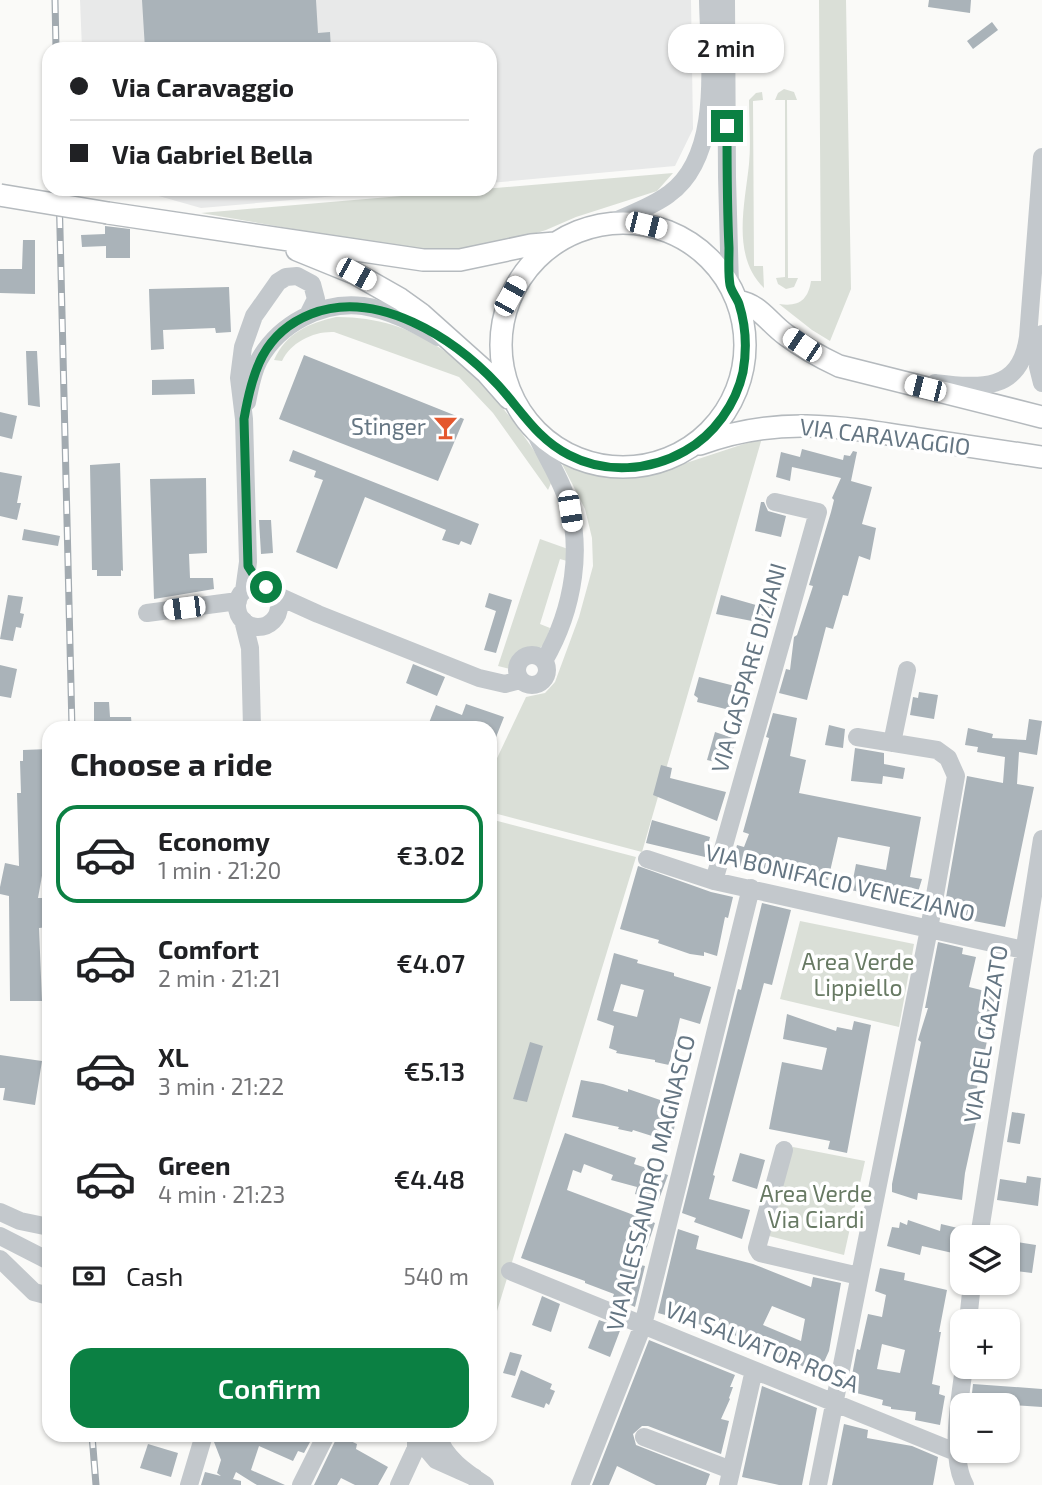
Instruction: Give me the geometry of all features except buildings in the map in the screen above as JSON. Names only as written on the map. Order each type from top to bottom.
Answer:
[{"type":"main road","points":[[0,195],[255,237],[423,260],[460,260],[531,245],[555,243]]},
{"type":"main road","points":[[255,237],[327,261],[367,279],[421,314],[487,373],[534,430],[570,456],[604,466],[622,468],[657,463],[689,449],[717,424],[737,392],[744,365],[746,337],[734,293],[709,257],[680,237],[646,225],[611,223],[572,234],[555,243],[537,258],[522,276],[510,296],[503,318],[500,341],[502,364],[507,387],[517,408]]},
{"type":"main road","name":"VIA CARAVAGGIO","points":[[734,293],[752,303],[786,335],[821,358],[839,366],[1042,417]]},
{"type":"main road","name":"VIA CARAVAGGIO","points":[[689,449],[738,433],[807,425],[850,428],[1042,457]]},
{"type":"street","points":[[611,223],[671,193],[700,152],[709,114],[708,0]]},
{"type":"street","points":[[726,0],[727,177],[734,293]]},
{"type":"street","points":[[878,376],[977,387],[996,383],[1008,376],[1018,365],[1024,354],[1027,337],[1042,157]]},
{"type":"street","points":[[252,721],[250,648],[239,614],[247,592],[248,566],[240,361],[247,332],[259,307],[278,282],[286,277],[296,276],[309,281],[315,289],[315,304],[308,315]]},
{"type":"street","points":[[244,419],[258,361],[276,337],[308,315],[331,308],[371,308],[409,321],[464,352]]},
{"type":"street","points":[[1042,334],[1038,367],[1042,383]]},
{"type":"street","points":[[147,613],[247,592],[272,590],[276,595],[306,610],[479,678],[505,684],[520,680],[533,685],[542,681],[546,674],[544,661],[566,610],[574,568],[574,544],[570,511],[563,487],[534,430]]},
{"type":"street","name":"VIA GASPARE DIZIANI","points":[[714,881],[818,512],[775,502]]},
{"type":"street","points":[[243,620],[255,626],[273,621],[279,608],[276,595]]},
{"type":"street","points":[[250,648],[261,632],[261,626]]},
{"type":"street","points":[[892,743],[907,670]]},
{"type":"street","points":[[818,1485],[929,929],[956,776],[948,758],[937,750],[858,737]]},
{"type":"street","name":"VIA DEL GAZZATO","points":[[981,1225],[1042,839]]},
{"type":"street","name":"VIA BONIFACIO VENEZIANO","points":[[646,859],[714,881],[1024,950]]},
{"type":"street","name":"VIA ALESSANDRO MAGNASCO","points":[[580,1485],[643,1325],[751,888]]},
{"type":"street","points":[[784,1150],[757,1248],[760,1253],[859,1276]]},
{"type":"street","points":[[0,1212],[20,1221],[42,1226]]},
{"type":"street","points":[[0,1236],[42,1257]]},
{"type":"street","points":[[0,1259],[34,1292],[42,1294]]},
{"type":"street","name":"VIA SALVATOR ROSA","points":[[510,1270],[950,1450]]},
{"type":"street","points":[[645,1437],[729,1477],[754,1370]]},
{"type":"street","points":[[189,1485],[202,1442]]},
{"type":"street","points":[[301,1485],[322,1442]]},
{"type":"street","points":[[402,1479],[416,1448],[416,1442]]},
{"type":"street","points":[[421,1442],[431,1456],[479,1481]]},
{"type":"street","points":[[441,1442],[447,1454],[479,1481]]},
{"type":"street","points":[[959,1463],[960,1475],[965,1485]]},
{"type":"street","points":[[402,1479],[416,1465],[447,1466]]},
{"type":"shaded area","points":[[80,0],[691,0],[693,129],[675,166],[497,182],[497,42],[82,42]]},
{"type":"shaded area","points":[[159,196],[337,196],[201,208]]},
{"type":"green space","points":[[819,0],[846,0],[851,289],[830,341],[779,304],[801,301],[808,293],[811,281],[821,281]]},
{"type":"green space","points":[[784,89],[794,92],[797,100],[787,100],[788,278],[798,278],[794,287],[786,289],[778,284],[776,278],[785,277],[785,100],[775,100],[778,93]]},
{"type":"green space","points":[[762,92],[763,100],[753,101],[754,266],[763,266],[764,288],[747,261],[743,229],[750,156],[749,100],[756,93]]},
{"type":"green space","points":[[673,173],[657,191],[576,217],[546,230],[465,252],[420,251],[201,213],[402,196],[497,196],[497,188]]},
{"type":"green space","points":[[336,317],[373,320],[406,330],[436,345],[462,365],[509,415],[549,473],[552,481],[548,490],[493,413],[459,377],[334,332],[319,333],[304,339],[291,348],[282,361],[274,360],[285,343],[299,331]]},
{"type":"green space","points":[[762,438],[642,852],[497,814],[497,758],[526,697],[545,693],[555,682],[579,617],[593,566],[592,538],[585,509],[561,462],[601,476],[630,478]]},
{"type":"green space","points":[[540,539],[568,549],[567,561],[560,559],[540,624],[550,628],[547,638],[540,648],[516,657],[510,669],[498,666]]},
{"type":"green space","points":[[497,821],[636,857],[497,1311]]},
{"type":"green space","name":"Area Verde Lippiello","points":[[800,921],[914,944],[899,1027],[780,999]]},
{"type":"green space","name":"Area Verde Via Ciardi","points":[[793,1147],[865,1161],[844,1255],[769,1236]]},
{"type":"railway","points":[[55,0],[56,42]]},
{"type":"railway","points":[[59,196],[72,721]]},
{"type":"railway","points":[[93,1442],[96,1485]]},
{"type":"place","name":"Stinger","points":[[446,427]]},
{"type":"route","points":[[266,587],[260,585],[248,566],[244,419],[248,398],[258,361],[268,346],[293,323],[320,311],[351,306],[371,308],[409,321],[436,336],[464,352],[487,373],[541,437],[570,456],[587,462],[622,468],[639,467],[673,457],[704,438],[728,409],[737,392],[745,356],[743,319],[730,286],[727,126]]}]
